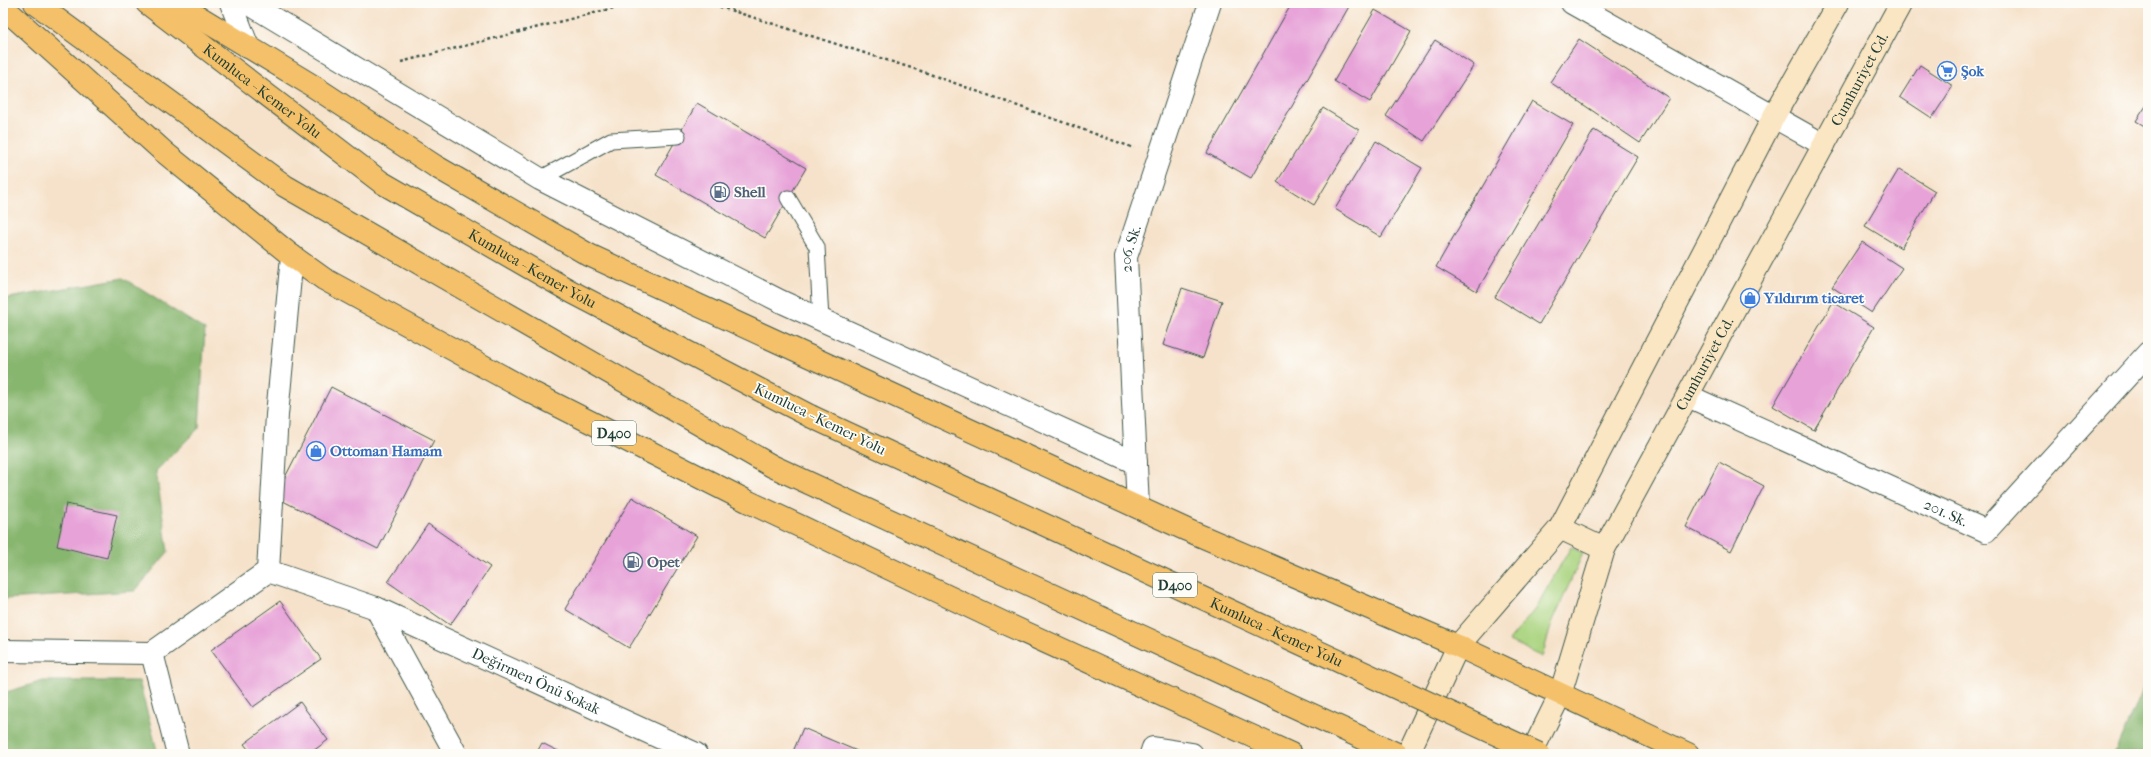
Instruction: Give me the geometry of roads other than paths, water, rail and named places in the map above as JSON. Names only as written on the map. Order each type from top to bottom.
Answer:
[{"type":"highway","points":[[34,3],[285,186],[772,466],[1397,754]]},
{"type":"highway","name":"Kumluca - Kemer Yolu","points":[[147,3],[381,182],[570,291],[810,416],[1539,754]]},
{"type":"highway","points":[[176,3],[313,86],[435,166],[589,255],[1138,507],[1458,646],[1688,754]]},
{"type":"highway","name":"D400","points":[[3,7],[164,152],[292,256],[324,279],[529,391],[749,502],[1004,622],[1291,754]]},
{"type":"street","points":[[231,3],[248,47]]},
{"type":"street","points":[[248,3],[540,178],[780,301],[1136,463]]},
{"type":"street","name":"206. Sk.","points":[[1138,507],[1126,257],[1210,3]]},
{"type":"street","points":[[1572,3],[1824,145]]},
{"type":"street","points":[[1408,754],[1458,646],[1560,528],[1774,116],[1838,3]]},
{"type":"street","name":"Cumhuriyet Cd.","points":[[1531,754],[1560,695],[1604,549],[1901,3]]},
{"type":"street","points":[[3,651],[152,653],[268,571],[277,415],[292,256]]},
{"type":"street","name":"201. Sk.","points":[[1688,396],[1986,530],[2148,353]]},
{"type":"street","points":[[1560,528],[1604,549]]},
{"type":"street","name":"Değirmen Önü Sokak","points":[[268,571],[376,608],[696,754]]},
{"type":"street","points":[[376,608],[456,754]]},
{"type":"street","points":[[152,653],[178,754]]},
{"type":"street","points":[[1151,754],[1153,748],[1192,754]]},
{"type":"lane","points":[[540,178],[611,140],[678,136]]},
{"type":"lane","points":[[788,198],[817,247],[821,320]]},
{"type":"place","name":"Şok","points":[[1947,71]]},
{"type":"place","name":"Shell","points":[[720,192]]},
{"type":"place","name":"Yıldırım ticaret","points":[[1750,298]]},
{"type":"place","name":"Ottoman Hamam","points":[[316,451]]},
{"type":"place","name":"Opet","points":[[633,562]]}]
